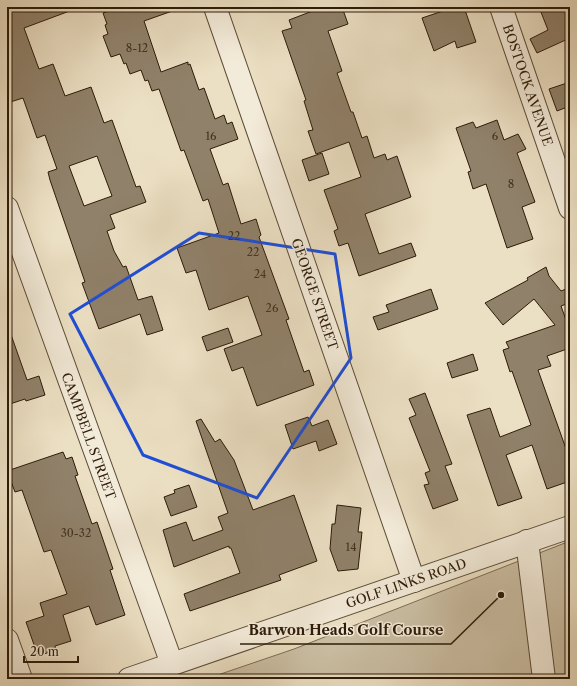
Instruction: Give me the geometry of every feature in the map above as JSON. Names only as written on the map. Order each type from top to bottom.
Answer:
[{"type":"street","name":"GEORGE STREET","points":[[215,7],[414,581]]},
{"type":"street","name":"BOSTOCK AVENUE","points":[[501,7],[570,208]]},
{"type":"street","name":"CAMPBELL STREET","points":[[7,208],[172,664]]},
{"type":"street","name":"GOLF LINKS ROAD","points":[[129,679],[527,542],[569,529]]},
{"type":"street","points":[[527,542],[544,679]]},
{"type":"street","points":[[7,640],[21,679]]},
{"type":"highlighted area","points":[[199,233],[335,254],[351,358],[257,498],[143,455],[70,314]]},
{"type":"shaded area","points":[[570,541],[570,679],[206,679],[294,649]]},
{"type":"building","points":[[23,7],[74,7],[75,9],[24,28],[39,69],[53,64],[65,96],[91,87],[104,123],[112,120],[136,187],[140,186],[146,202],[110,215],[115,228],[107,231],[114,251],[123,267],[126,266],[138,300],[152,296],[163,330],[147,335],[140,314],[99,329],[82,283],[85,282],[50,180],[48,172],[57,169],[45,135],[37,138],[23,98],[7,103],[7,13]],"holes":[[[97,156],[112,196],[84,206],[69,166]]]},
{"type":"building","points":[[121,7],[178,7],[178,9],[144,21],[161,72],[188,62],[199,90],[204,88],[215,119],[224,115],[227,124],[232,122],[238,139],[210,149],[223,185],[228,183],[241,224],[256,219],[261,235],[259,237],[289,319],[286,320],[304,372],[309,370],[314,385],[257,406],[243,367],[232,371],[224,349],[262,335],[248,296],[209,310],[196,270],[186,273],[177,248],[219,233],[208,199],[203,201],[184,150],[181,151],[159,89],[152,91],[148,80],[145,81],[141,70],[130,74],[126,63],[124,64],[120,54],[111,57],[103,36],[108,34],[105,25],[107,24],[103,13]]},
{"type":"building","points":[[323,7],[342,7],[348,24],[328,31],[342,71],[337,73],[362,138],[367,136],[374,158],[385,154],[387,160],[397,156],[411,197],[365,214],[379,254],[411,243],[416,256],[359,276],[348,243],[339,246],[334,231],[338,229],[324,190],[361,177],[349,142],[316,154],[308,131],[313,130],[304,101],[306,100],[282,31],[292,28],[289,20]]},
{"type":"building","points":[[455,7],[464,7],[476,42],[457,48],[455,41],[434,51],[422,18]]},
{"type":"building","points":[[539,7],[570,7],[570,38],[537,53],[530,39],[548,30]]},
{"type":"building","points":[[570,82],[570,106],[557,111],[549,89]]},
{"type":"building","points":[[497,120],[504,140],[518,134],[526,149],[517,153],[535,202],[522,207],[533,239],[507,248],[486,184],[473,189],[468,172],[471,171],[456,128],[473,122],[476,128]]},
{"type":"building","points":[[322,153],[329,174],[309,181],[302,160]]},
{"type":"building","points":[[546,267],[549,276],[561,291],[566,289],[569,303],[561,306],[570,331],[570,348],[547,356],[551,366],[538,370],[570,460],[570,481],[547,489],[532,445],[506,455],[522,498],[498,506],[467,415],[490,408],[500,437],[531,425],[503,350],[509,348],[506,342],[555,325],[534,299],[503,325],[485,303],[528,280],[527,278]]},
{"type":"building","points":[[431,289],[438,309],[378,330],[373,317],[389,312],[386,305]]},
{"type":"building","points":[[228,328],[233,342],[207,351],[202,337]]},
{"type":"building","points":[[9,329],[27,380],[39,376],[45,395],[26,401],[25,399],[7,405],[7,330]]},
{"type":"building","points":[[473,354],[478,370],[452,378],[447,363]]},
{"type":"building","points":[[425,393],[452,464],[445,466],[458,500],[433,509],[424,485],[429,484],[425,473],[430,471],[409,418],[416,415],[409,399]]},
{"type":"building","points":[[308,417],[312,426],[328,420],[337,444],[319,451],[316,441],[293,449],[285,425]]},
{"type":"building","points":[[201,419],[215,442],[220,439],[234,460],[253,510],[294,495],[317,561],[279,575],[281,580],[190,611],[184,594],[240,573],[229,546],[174,567],[163,530],[186,522],[193,541],[223,530],[218,517],[228,513],[196,421]]},
{"type":"building","points":[[63,452],[66,459],[72,457],[78,475],[75,476],[92,524],[97,522],[113,569],[110,570],[125,615],[96,625],[89,606],[63,615],[71,641],[55,646],[56,650],[38,656],[26,622],[44,616],[40,603],[67,594],[51,550],[44,552],[22,490],[15,492],[7,471]]},
{"type":"building","points":[[189,485],[197,507],[171,516],[164,497],[175,493],[174,490]]},
{"type":"building","points":[[337,505],[361,508],[358,532],[362,532],[358,569],[338,571],[330,549],[332,524],[335,524]]},
{"type":"place","name":"Barwon Heads Golf Course","points":[[501,595]]}]
